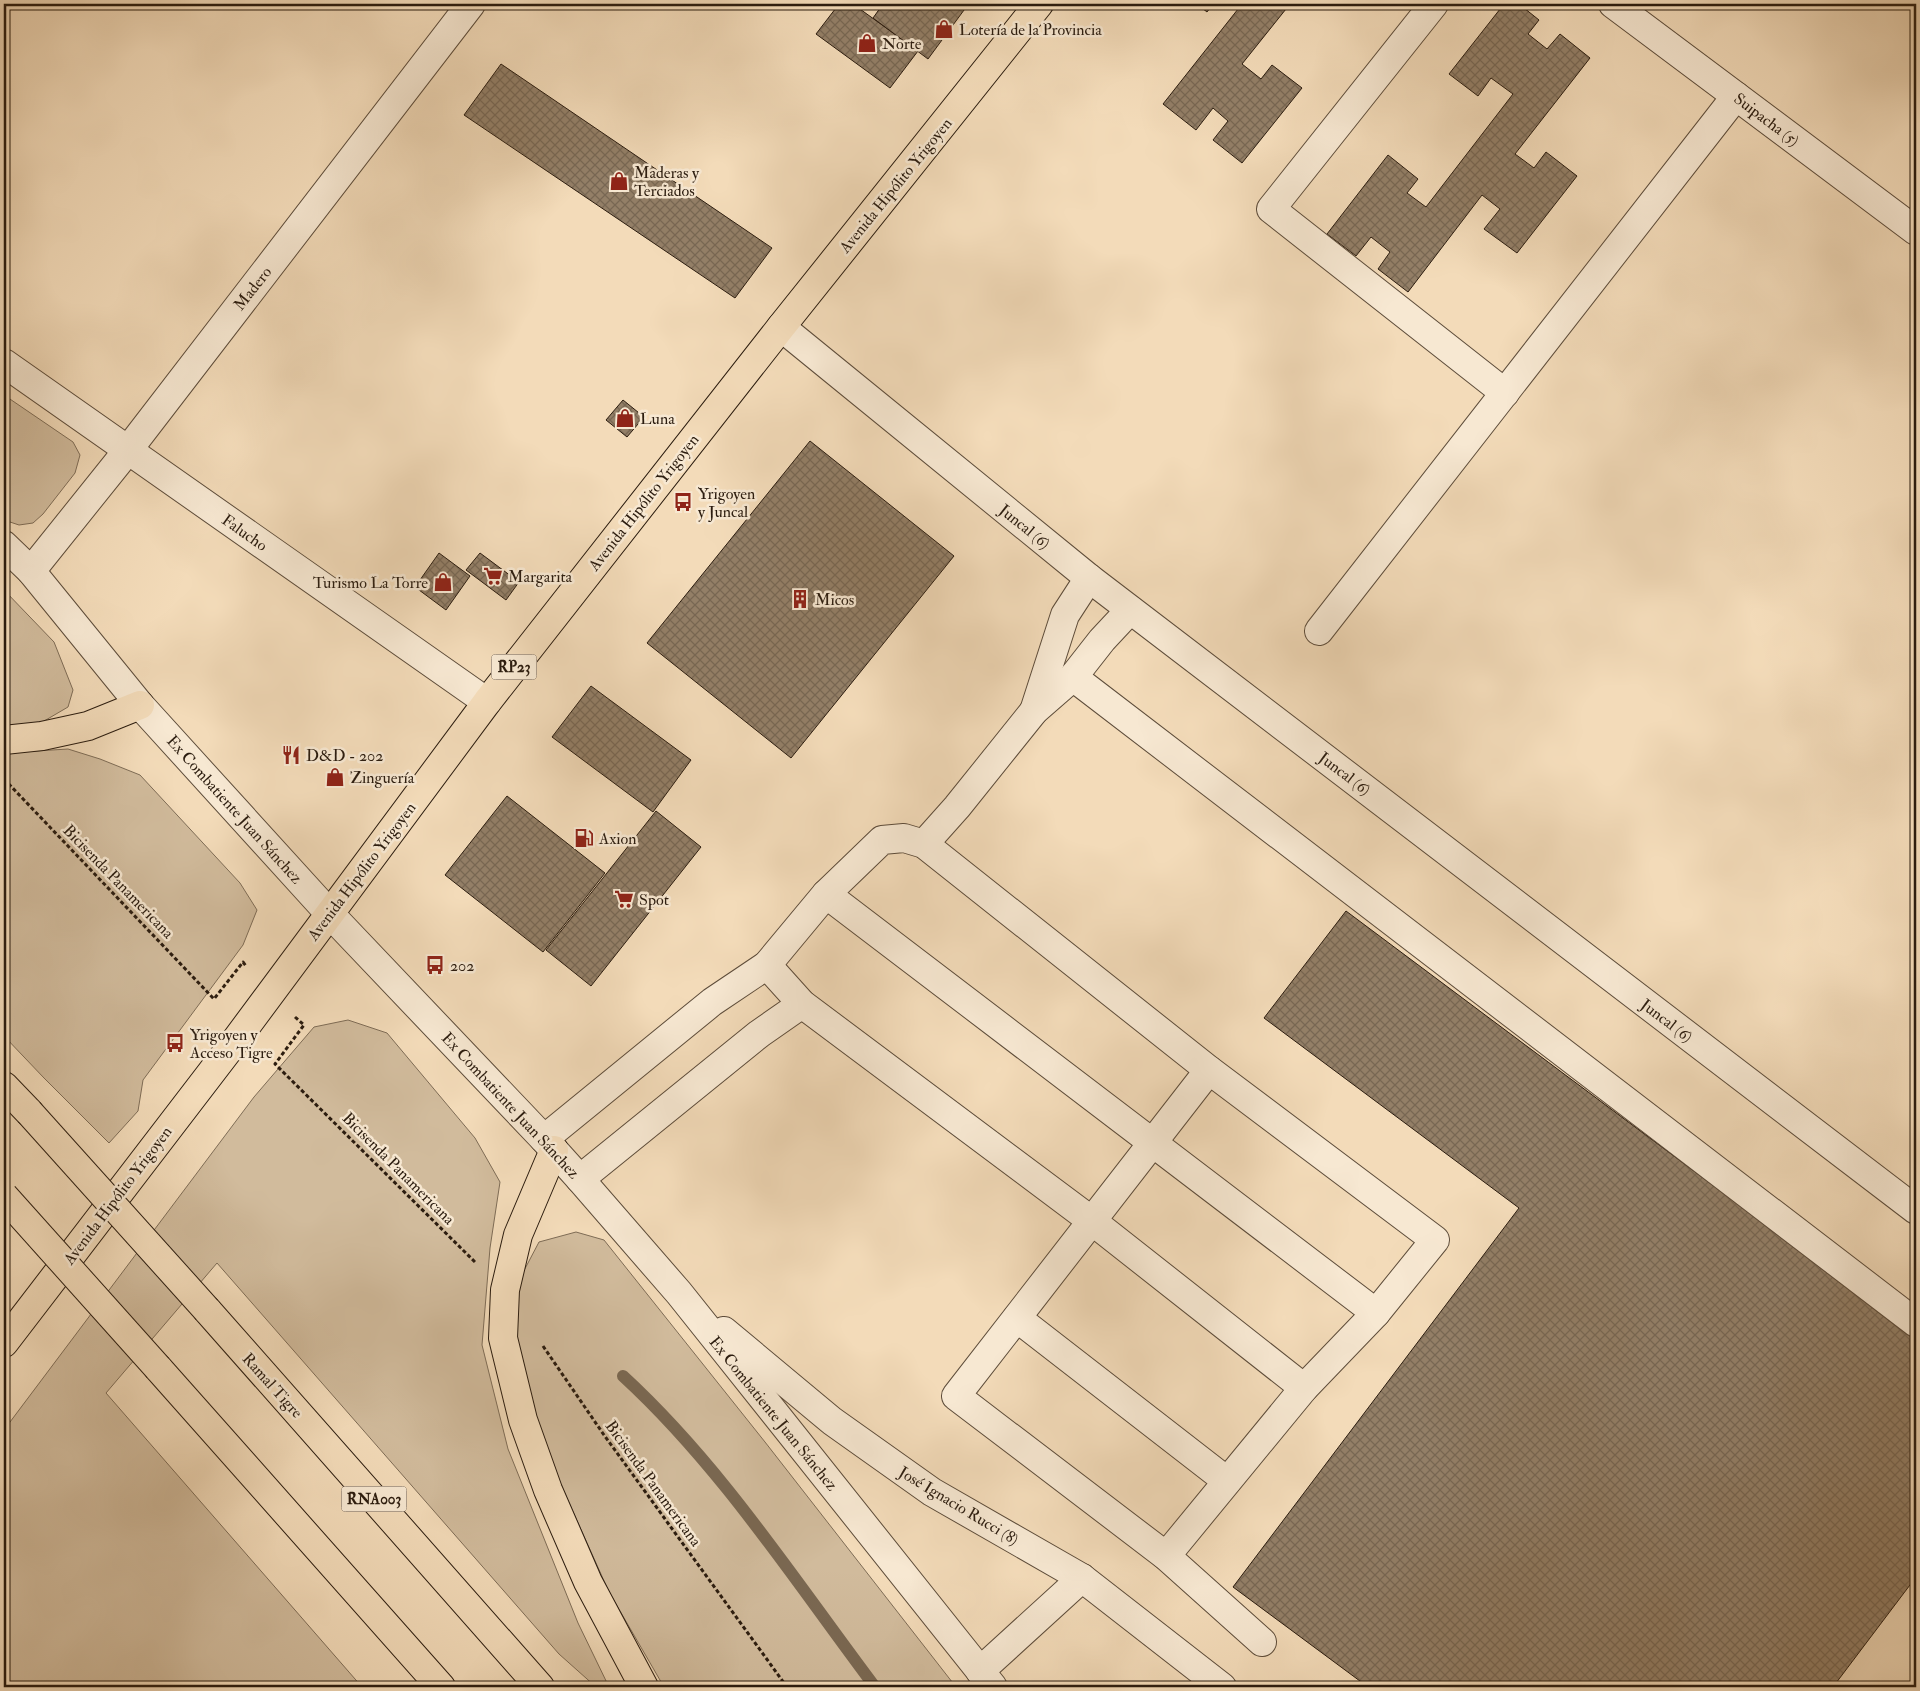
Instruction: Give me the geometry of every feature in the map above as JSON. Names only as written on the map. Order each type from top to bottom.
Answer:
[{"type":"main road","name":"Avenida Hipólito Yrigoyen","points":[[4,1343],[221,1059],[487,702],[1039,4]]},
{"type":"main road","points":[[4,740],[42,736],[88,726],[140,706]]},
{"type":"main road","name":"Ramal Tigre","points":[[4,1086],[207,1310],[540,1687]]},
{"type":"main road","points":[[549,1144],[518,1235],[504,1290],[503,1338],[523,1420],[548,1490],[588,1582],[644,1687]]},
{"type":"main road","points":[[4,1196],[441,1687]]},
{"type":"street","name":"Madero","points":[[32,571],[128,450],[471,4]]},
{"type":"street","points":[[1434,4],[1271,209],[1505,393]]},
{"type":"street","name":"Suipacha (5)","points":[[1616,5],[1916,231]]},
{"type":"street","points":[[1319,631],[1736,96]]},
{"type":"street","name":"Juncal (6)","points":[[781,328],[1130,610],[1916,1210]]},
{"type":"street","name":"Falucho","points":[[4,363],[487,702]]},
{"type":"street","name":"Ex Combatiente Juan Sánchez","points":[[4,545],[32,571],[140,706],[330,913],[580,1179],[679,1294],[987,1679]]},
{"type":"street","points":[[1034,711],[1065,615],[1090,578]]},
{"type":"street","points":[[924,844],[957,808],[1034,711],[1073,677],[1102,640],[1130,610]]},
{"type":"street","points":[[1073,677],[1916,1323]]},
{"type":"street","points":[[549,1144],[712,1002],[767,964],[826,894],[882,840],[904,838],[924,844],[1209,1070],[1435,1240],[1376,1313],[1304,1388],[1166,1556]]},
{"type":"street","points":[[826,894],[1376,1313]]},
{"type":"street","points":[[767,964],[802,1004],[1092,1221],[1304,1388]]},
{"type":"street","points":[[580,1179],[759,1034],[802,1004]]},
{"type":"street","points":[[1209,1070],[956,1396],[1166,1556],[1262,1642]]},
{"type":"street","name":"José Ignacio Rucci (8)","points":[[679,1294],[832,1421],[932,1492],[1082,1578],[1222,1687]]},
{"type":"street","points":[[1017,1318],[1227,1481]]},
{"type":"street","points":[[987,1679],[1082,1578]]},
{"type":"path","name":"Bicisenda Panamericana","points":[[4,779],[214,999],[243,962],[270,993],[304,1026],[275,1064],[504,1290]]},
{"type":"path","name":"Bicisenda Panamericana","points":[[538,1338],[604,1435],[787,1687]]},
{"type":"shaded area","points":[[4,395],[73,442],[80,455],[75,473],[43,514],[33,523],[19,525],[4,520]]},
{"type":"shaded area","points":[[4,590],[54,642],[73,690],[68,707],[39,724],[4,726]]},
{"type":"shaded area","points":[[68,749],[140,775],[240,883],[257,910],[243,945],[143,1080],[138,1111],[109,1143],[4,1036],[4,753]]},
{"type":"shaded area","points":[[348,1020],[387,1033],[475,1138],[500,1182],[490,1248],[482,1345],[508,1449],[578,1623],[609,1687],[596,1687],[559,1654],[217,1263],[106,1393],[362,1687],[12,1687],[4,1678],[4,1430],[254,1097],[314,1027]]},
{"type":"shaded area","points":[[576,1232],[604,1240],[765,1442],[956,1687],[664,1687],[609,1592],[535,1427],[514,1334],[518,1282],[539,1242]]},
{"type":"building","name":"Norte","points":[[839,4],[853,4],[918,51],[890,88],[816,34]]},
{"type":"building","points":[[883,4],[964,4],[967,6],[928,59],[873,18]]},
{"type":"building","points":[[1197,4],[1213,4],[1207,12]]},
{"type":"building","points":[[1242,4],[1290,4],[1242,64],[1261,79],[1272,65],[1302,88],[1242,163],[1213,140],[1228,121],[1213,108],[1196,130],[1163,104]]},
{"type":"building","points":[[1504,4],[1519,4],[1539,20],[1528,34],[1547,49],[1560,34],[1590,58],[1515,154],[1534,168],[1546,152],[1577,176],[1517,253],[1484,229],[1500,209],[1482,195],[1408,292],[1378,269],[1390,252],[1371,237],[1356,256],[1327,234],[1388,155],[1418,179],[1407,193],[1426,207],[1513,94],[1491,78],[1478,96],[1449,74]]},
{"type":"building","name":"Maderas y Terciados","points":[[501,64],[772,248],[735,298],[464,115]]},
{"type":"building","name":"Luna","points":[[623,400],[644,417],[627,437],[606,420]]},
{"type":"building","name":"Micos","points":[[810,441],[954,556],[791,758],[647,643]]},
{"type":"building","name":"Turismo La Torre","points":[[439,553],[470,576],[446,610],[415,587]]},
{"type":"building","name":"Margarita","points":[[480,553],[519,582],[506,600],[466,570]]},
{"type":"building","points":[[591,686],[691,760],[653,812],[552,737]]},
{"type":"building","points":[[507,796],[605,873],[543,952],[445,875]]},
{"type":"building","name":"Spot","points":[[656,811],[701,847],[591,986],[546,950]]},
{"type":"building","points":[[1346,911],[1916,1337],[1916,1577],[1833,1687],[1368,1687],[1233,1587],[1519,1208],[1264,1018]]},
{"type":"waterway","points":[[623,1376],[659,1411],[725,1486],[756,1525],[875,1687]]},
{"type":"place","name":"Lotería de la Provincia","points":[[944,29]]},
{"type":"place","name":"Norte","points":[[867,43]]},
{"type":"place","name":"Maderas y Terciados","points":[[619,181]]},
{"type":"place","name":"Luna","points":[[625,418]]},
{"type":"place","name":"Yrigoyen y Juncal","points":[[683,502]]},
{"type":"place","name":"Margarita","points":[[493,576]]},
{"type":"place","name":"Turismo La Torre","points":[[443,582]]},
{"type":"place","name":"Micos","points":[[800,599]]},
{"type":"place","name":"D&D - 202","points":[[291,755]]},
{"type":"place","name":"Zinguería","points":[[335,777]]},
{"type":"place","name":"Axion","points":[[584,838]]},
{"type":"place","name":"Spot","points":[[624,899]]},
{"type":"place","name":"202","points":[[435,965]]},
{"type":"place","name":"Yrigoyen y Acceso Tigre","points":[[175,1043]]}]
